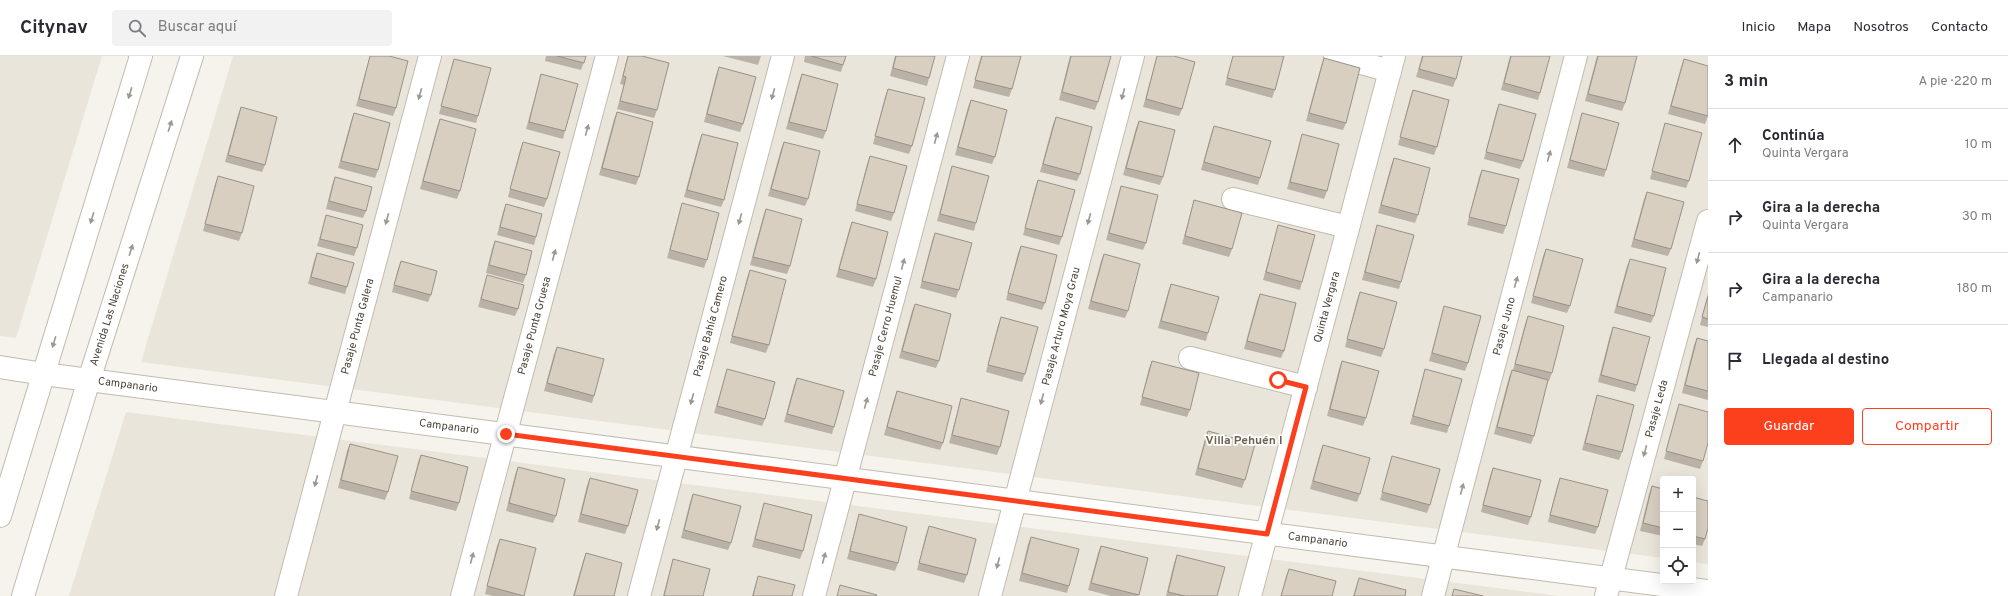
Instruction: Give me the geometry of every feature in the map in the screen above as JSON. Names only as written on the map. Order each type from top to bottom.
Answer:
[{"type":"street","points":[[0,516],[141,56]]},
{"type":"street","name":"Avenida Las Naciones","points":[[23,596],[89,380],[192,56]]},
{"type":"street","name":"Pasaje Punta Galera","points":[[286,596],[430,56]]},
{"type":"street","name":"Pasaje Punta Gruesa","points":[[462,596],[607,56]]},
{"type":"street","name":"Pasaje Bahía Camero","points":[[639,596],[783,56]]},
{"type":"street","name":"Pasaje Cerro Huemul","points":[[814,596],[958,56]]},
{"type":"street","name":"Pasaje Arturo Moya Grau","points":[[990,596],[1133,56]]},
{"type":"street","name":"Quinta Vergara","points":[[1250,596],[1392,63],[1335,56]]},
{"type":"street","name":"Pasaje Juno","points":[[1433,596],[1576,56]]},
{"type":"street","points":[[1233,199],[1348,227]]},
{"type":"street","name":"Pasaje Leda","points":[[1608,587],[1708,221]]},
{"type":"street","points":[[1190,358],[1306,387]]},
{"type":"street","name":"Campanario","points":[[0,367],[335,413],[1444,557],[1608,587],[1708,591]]},
{"type":"shaded area","points":[[0,56],[102,56],[16,338],[0,336]]},
{"type":"shaded area","points":[[233,56],[1708,56],[1708,564],[1696,562],[1696,476],[1660,476],[1660,558],[141,362]]},
{"type":"shaded area","points":[[126,412],[1559,596],[69,596]]},
{"type":"building","points":[[370,56],[389,56],[408,61],[396,108],[359,99]]},
{"type":"building","points":[[557,56],[586,56],[584,63]]},
{"type":"building","points":[[628,56],[642,56],[669,63],[657,110],[620,101],[626,77],[623,76]]},
{"type":"building","points":[[811,56],[846,56],[843,65]]},
{"type":"building","points":[[896,56],[935,56],[929,78],[893,68]]},
{"type":"building","points":[[982,56],[1021,56],[1012,89],[975,80]]},
{"type":"building","points":[[1071,56],[1111,56],[1098,102],[1062,92]]},
{"type":"building","points":[[1157,56],[1174,56],[1195,62],[1182,109],[1146,99]]},
{"type":"building","points":[[1233,56],[1284,56],[1275,90],[1227,78]]},
{"type":"building","points":[[1423,56],[1462,56],[1456,79],[1419,69]]},
{"type":"building","points":[[1511,56],[1550,56],[1540,93],[1504,83]]},
{"type":"building","points":[[1598,56],[1637,56],[1625,103],[1588,94]]},
{"type":"building","points":[[1324,58],[1360,68],[1346,123],[1309,113]]},
{"type":"building","points":[[454,59],[491,68],[478,116],[441,106]]},
{"type":"building","points":[[1684,59],[1708,66],[1708,116],[1671,106]]},
{"type":"building","points":[[719,67],[756,77],[743,124],[707,114]]},
{"type":"building","points":[[541,74],[578,84],[565,131],[529,122]]},
{"type":"building","points":[[802,74],[838,84],[826,131],[789,122]]},
{"type":"building","points":[[888,89],[925,98],[912,146],[875,136]]},
{"type":"building","points":[[1413,90],[1449,100],[1437,147],[1400,137]]},
{"type":"building","points":[[971,100],[1007,110],[995,157],[958,147]]},
{"type":"building","points":[[1499,104],[1536,114],[1523,161],[1486,152]]},
{"type":"building","points":[[241,107],[277,117],[265,165],[228,155]]},
{"type":"building","points":[[617,112],[653,122],[639,177],[602,168]]},
{"type":"building","points":[[354,113],[390,123],[378,170],[341,161]]},
{"type":"building","points":[[1582,113],[1619,123],[1606,170],[1570,160]]},
{"type":"building","points":[[1056,117],[1092,127],[1080,174],[1043,164]]},
{"type":"building","points":[[440,119],[476,129],[460,191],[423,181]]},
{"type":"building","points":[[1139,121],[1175,130],[1163,177],[1126,168]]},
{"type":"building","points":[[1665,123],[1702,133],[1689,181],[1652,171]]},
{"type":"building","points":[[1214,126],[1271,141],[1260,178],[1204,162]]},
{"type":"building","points":[[702,134],[738,143],[724,200],[687,190]]},
{"type":"building","points":[[1302,134],[1339,144],[1327,191],[1290,182]]},
{"type":"building","points":[[523,142],[560,152],[547,199],[510,189]]},
{"type":"building","points":[[784,142],[820,151],[808,199],[771,189]]},
{"type":"building","points":[[870,156],[907,166],[894,213],[857,204]]},
{"type":"building","points":[[1394,158],[1430,168],[1418,215],[1381,205]]},
{"type":"building","points":[[952,166],[989,176],[976,223],[940,214]]},
{"type":"building","points":[[1482,170],[1519,179],[1506,226],[1469,217]]},
{"type":"building","points":[[218,176],[254,186],[242,233],[205,224]]},
{"type":"building","points":[[335,177],[372,187],[366,211],[329,201]]},
{"type":"building","points":[[1038,180],[1075,190],[1062,237],[1025,228]]},
{"type":"building","points":[[1121,186],[1158,195],[1146,243],[1109,233]]},
{"type":"building","points":[[1647,192],[1684,202],[1671,249],[1634,239]]},
{"type":"building","points":[[1194,200],[1242,213],[1232,249],[1185,236]]},
{"type":"building","points":[[682,203],[719,213],[707,260],[670,250]]},
{"type":"building","points":[[506,204],[542,214],[536,237],[500,227]]},
{"type":"building","points":[[766,209],[802,219],[790,266],[753,257]]},
{"type":"building","points":[[326,215],[363,225],[357,248],[320,239]]},
{"type":"building","points":[[852,222],[888,232],[876,279],[839,269]]},
{"type":"building","points":[[1278,225],[1315,235],[1302,282],[1266,272]]},
{"type":"building","points":[[1377,225],[1414,235],[1401,282],[1365,272]]},
{"type":"building","points":[[935,233],[972,243],[959,290],[922,281]]},
{"type":"building","points":[[495,241],[532,251],[526,275],[489,265]]},
{"type":"building","points":[[1021,246],[1057,255],[1045,303],[1008,293]]},
{"type":"building","points":[[1546,249],[1583,259],[1570,306],[1533,296]]},
{"type":"building","points":[[317,253],[354,263],[347,287],[311,277]]},
{"type":"building","points":[[1104,254],[1140,264],[1128,311],[1091,301]]},
{"type":"building","points":[[1630,259],[1666,268],[1654,316],[1617,306]]},
{"type":"building","points":[[401,261],[437,271],[431,295],[394,285]]},
{"type":"building","points":[[750,270],[786,280],[769,345],[732,336]]},
{"type":"building","points":[[487,275],[524,285],[518,309],[481,299]]},
{"type":"building","points":[[1171,284],[1219,297],[1208,333],[1161,321]]},
{"type":"building","points":[[1360,292],[1397,302],[1384,349],[1347,339]]},
{"type":"building","points":[[1260,294],[1296,303],[1284,351],[1247,341]]},
{"type":"building","points":[[1708,296],[1708,319],[1702,317]]},
{"type":"building","points":[[915,304],[951,314],[939,361],[902,351]]},
{"type":"building","points":[[1444,306],[1481,316],[1468,363],[1432,353]]},
{"type":"building","points":[[1528,316],[1564,326],[1552,373],[1515,364]]},
{"type":"building","points":[[1001,317],[1038,327],[1025,374],[988,365]]},
{"type":"building","points":[[1613,327],[1650,337],[1637,385],[1601,375]]},
{"type":"building","points":[[1697,338],[1708,341],[1708,391],[1685,385]]},
{"type":"building","points":[[557,347],[604,359],[594,396],[547,383]]},
{"type":"building","points":[[1152,361],[1199,373],[1190,410],[1142,397]]},
{"type":"building","points":[[1342,361],[1379,371],[1366,418],[1330,409]]},
{"type":"building","points":[[727,369],[775,382],[765,419],[717,406]]},
{"type":"building","points":[[1425,369],[1462,379],[1449,426],[1413,416]]},
{"type":"building","points":[[1512,370],[1548,380],[1534,436],[1497,427]]},
{"type":"building","points":[[797,378],[844,391],[834,427],[787,414]]},
{"type":"building","points":[[897,391],[952,406],[943,443],[887,427]]},
{"type":"building","points":[[1597,395],[1634,405],[1622,452],[1585,443]]},
{"type":"building","points":[[961,398],[1009,411],[1000,447],[952,435]]},
{"type":"building","points":[[1679,404],[1708,412],[1708,443],[1703,461],[1666,451]]},
{"type":"building","points":[[1208,431],[1255,444],[1245,480],[1198,468]]},
{"type":"building","points":[[350,444],[398,456],[388,492],[341,480]]},
{"type":"building","points":[[1323,445],[1370,458],[1360,494],[1313,481]]},
{"type":"building","points":[[421,455],[468,467],[459,503],[411,491]]},
{"type":"building","points":[[1392,456],[1440,469],[1430,505],[1382,492]]},
{"type":"building","points":[[518,467],[565,479],[556,516],[509,503]]},
{"type":"building","points":[[1493,468],[1541,480],[1531,517],[1483,505]]},
{"type":"building","points":[[590,478],[638,490],[628,526],[581,514]]},
{"type":"building","points":[[1560,478],[1608,490],[1598,527],[1550,515]]},
{"type":"building","points":[[1652,486],[1660,488],[1660,527],[1643,523]]},
{"type":"building","points":[[693,494],[741,506],[731,543],[684,530]]},
{"type":"building","points":[[1696,498],[1708,501],[1708,528],[1705,539],[1696,537]]},
{"type":"building","points":[[764,503],[812,515],[803,551],[755,539]]},
{"type":"building","points":[[859,514],[907,527],[898,563],[850,551]]},
{"type":"building","points":[[929,526],[976,539],[967,575],[919,563]]},
{"type":"building","points":[[1031,537],[1079,549],[1069,586],[1022,573]]},
{"type":"building","points":[[500,539],[536,548],[524,596],[487,586]]},
{"type":"building","points":[[1101,546],[1148,558],[1139,595],[1091,583]]},
{"type":"building","points":[[586,553],[622,563],[614,596],[574,596]]},
{"type":"building","points":[[1177,555],[1225,567],[1217,596],[1185,596],[1168,592]]},
{"type":"building","points":[[673,559],[710,569],[703,596],[664,596]]},
{"type":"building","points":[[1289,569],[1336,581],[1332,596],[1281,596]]},
{"type":"building","points":[[758,576],[795,585],[792,596],[753,596]]},
{"type":"building","points":[[1359,578],[1406,590],[1405,596],[1354,596]]},
{"type":"building","points":[[840,585],[877,595],[837,596]]},
{"type":"building","points":[[1454,589],[1483,596],[1452,596]]},
{"type":"district","name":"Villa Pehuén I","points":[[1244,441]]},
{"type":"route","points":[[506,434],[1267,534],[1306,387],[1278,380]]}]
